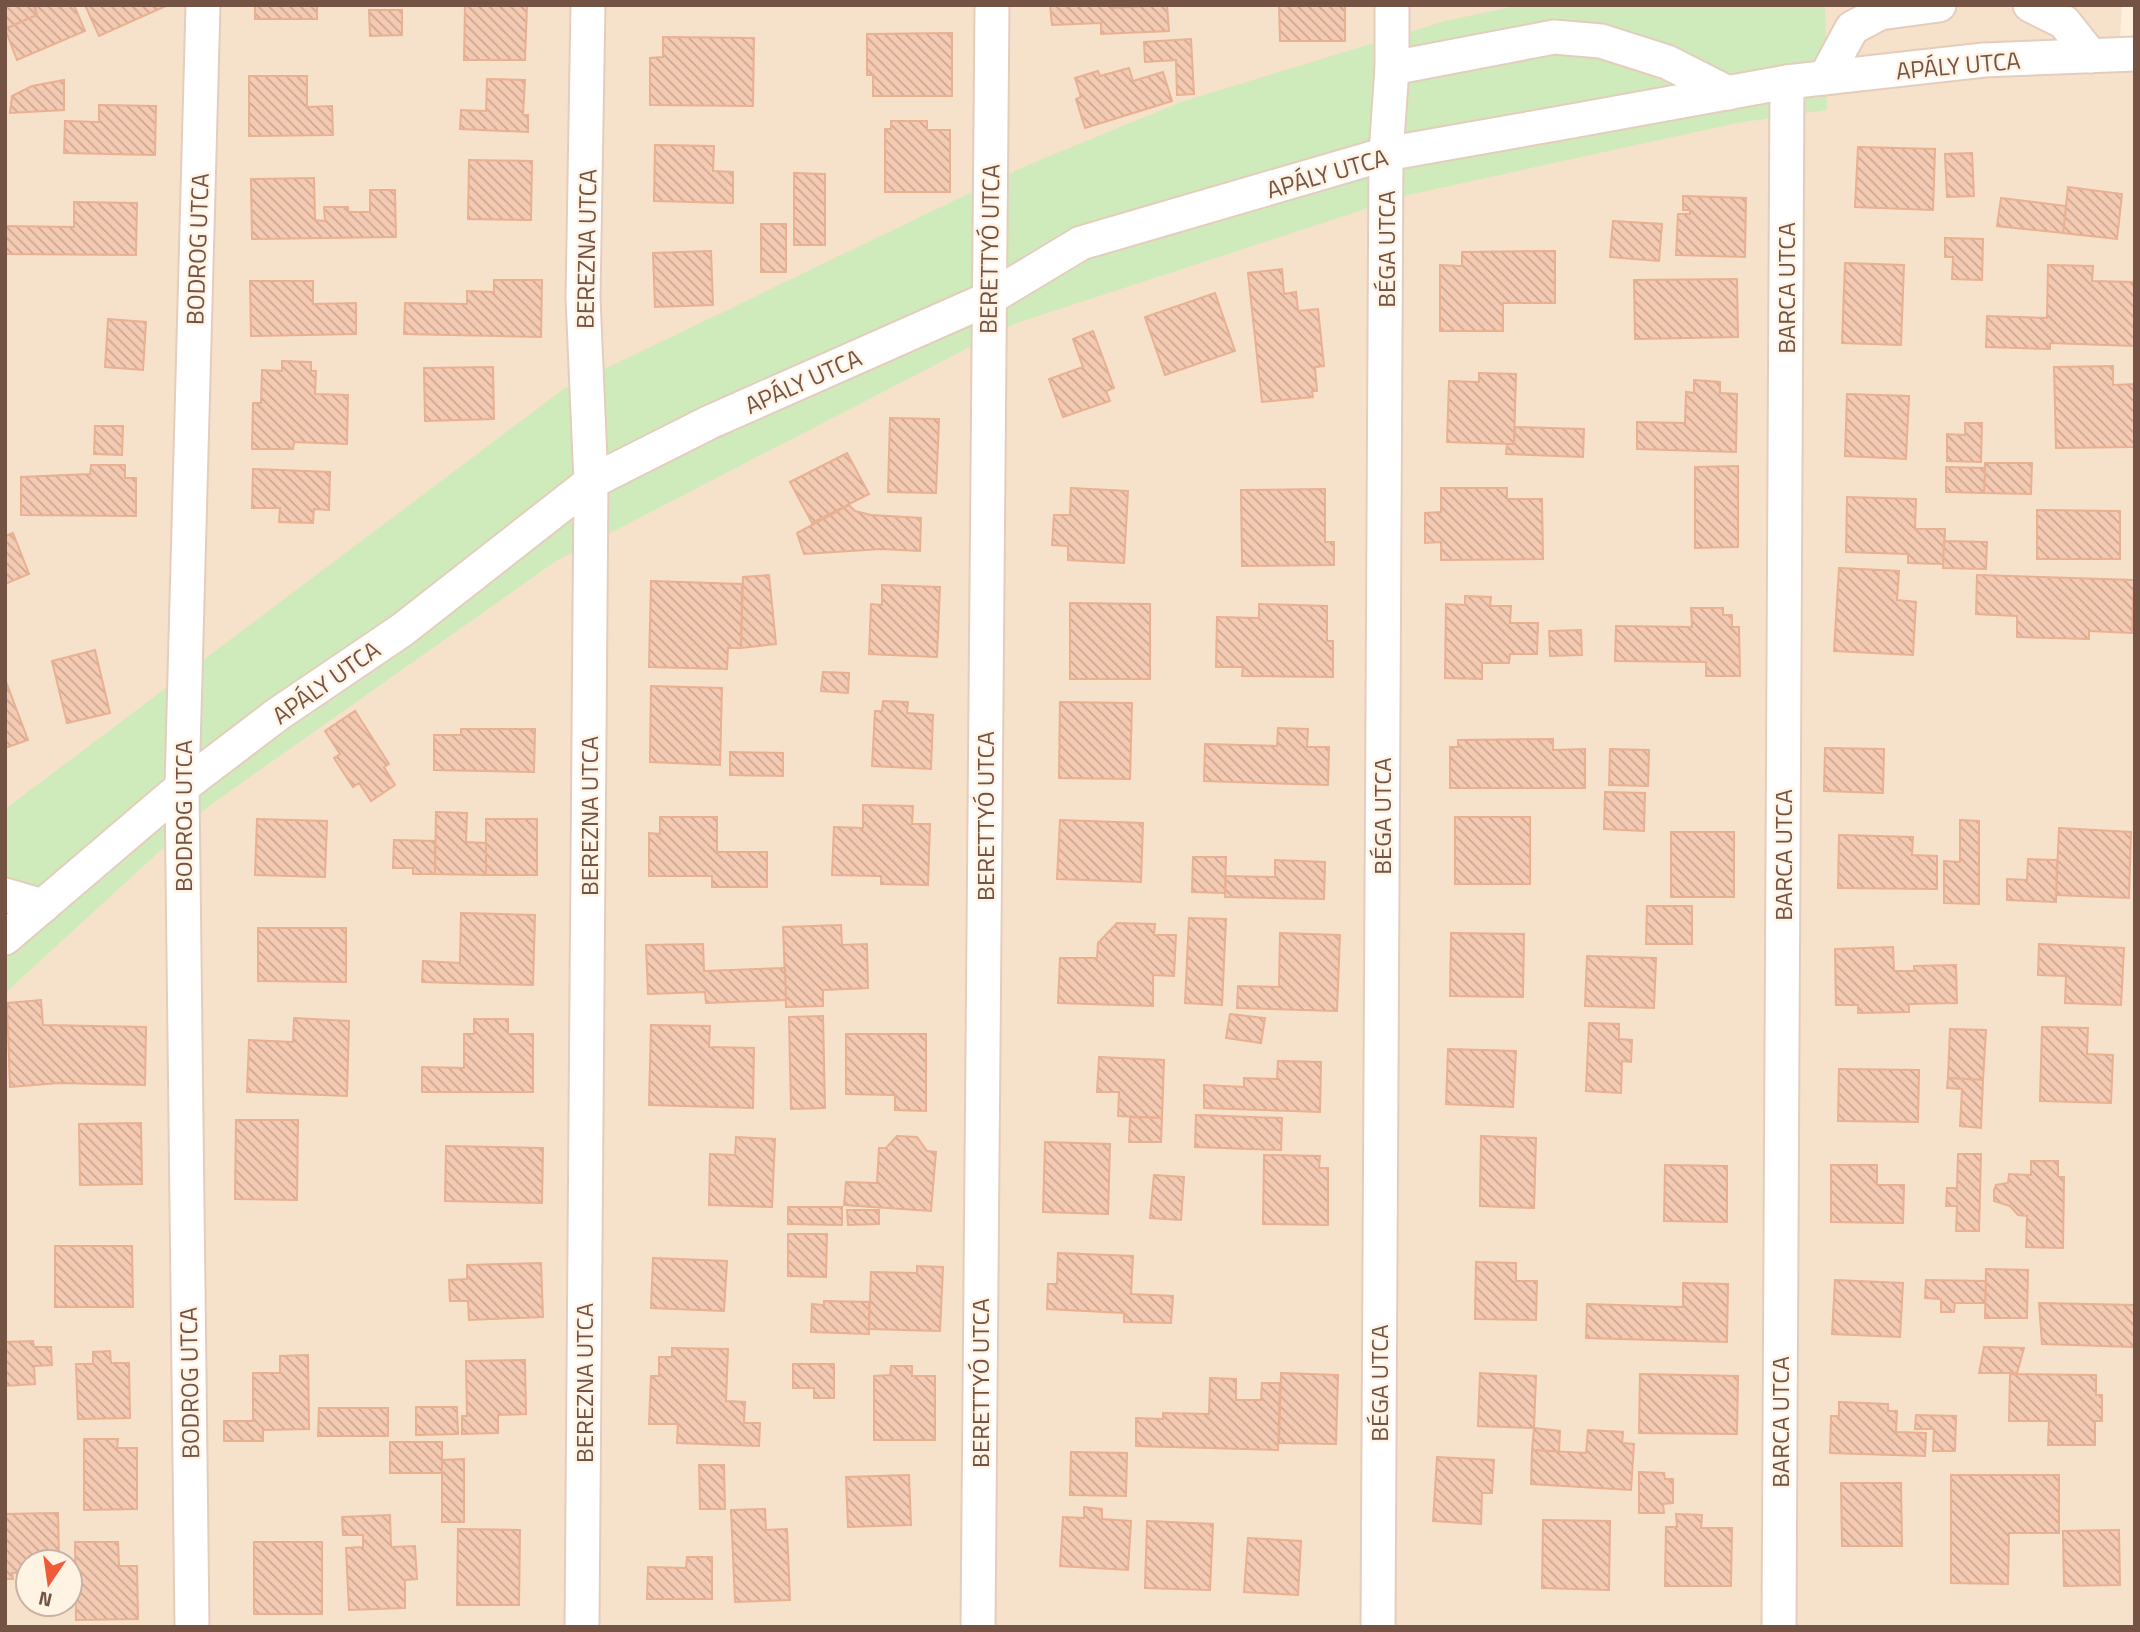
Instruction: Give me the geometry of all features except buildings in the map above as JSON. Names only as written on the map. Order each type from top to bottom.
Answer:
[{"type":"street","name":"BODROG UTCA","points":[[191,1627],[182,787],[204,5]]},
{"type":"street","name":"BEREZNA UTCA","points":[[582,1627],[591,482],[583,298],[588,5]]},
{"type":"street","name":"BERETTYÓ UTCA","points":[[978,1627],[992,5]]},
{"type":"street","name":"BÉGA UTCA","points":[[1378,1627],[1386,155],[1392,68],[1392,5]]},
{"type":"street","points":[[1825,78],[1852,28],[1880,13],[1939,5]]},
{"type":"street","points":[[2030,5],[2064,22],[2091,56]]},
{"type":"street","points":[[1392,68],[1554,37],[1601,41],[1667,62],[1728,93]]},
{"type":"street","name":"APÁLY UTCA","points":[[5,937],[182,787],[278,714],[402,630],[591,482],[710,422],[989,299],[1081,243],[1386,155],[1787,82],[1984,60],[2135,54]]},
{"type":"street","name":"BARCA UTCA","points":[[1779,1627],[1787,82]]},
{"type":"street","points":[[5,895],[43,906]]},
{"type":"shaded area","points":[[5,5],[2122,5],[2119,54],[2135,54],[2135,1627],[5,1627]]},
{"type":"green space","points":[[1521,5],[1825,5],[1827,110],[1737,123],[1408,195],[1014,324],[556,561],[209,806],[5,993],[5,809],[565,388],[1028,165],[1181,102],[1445,21]]}]
